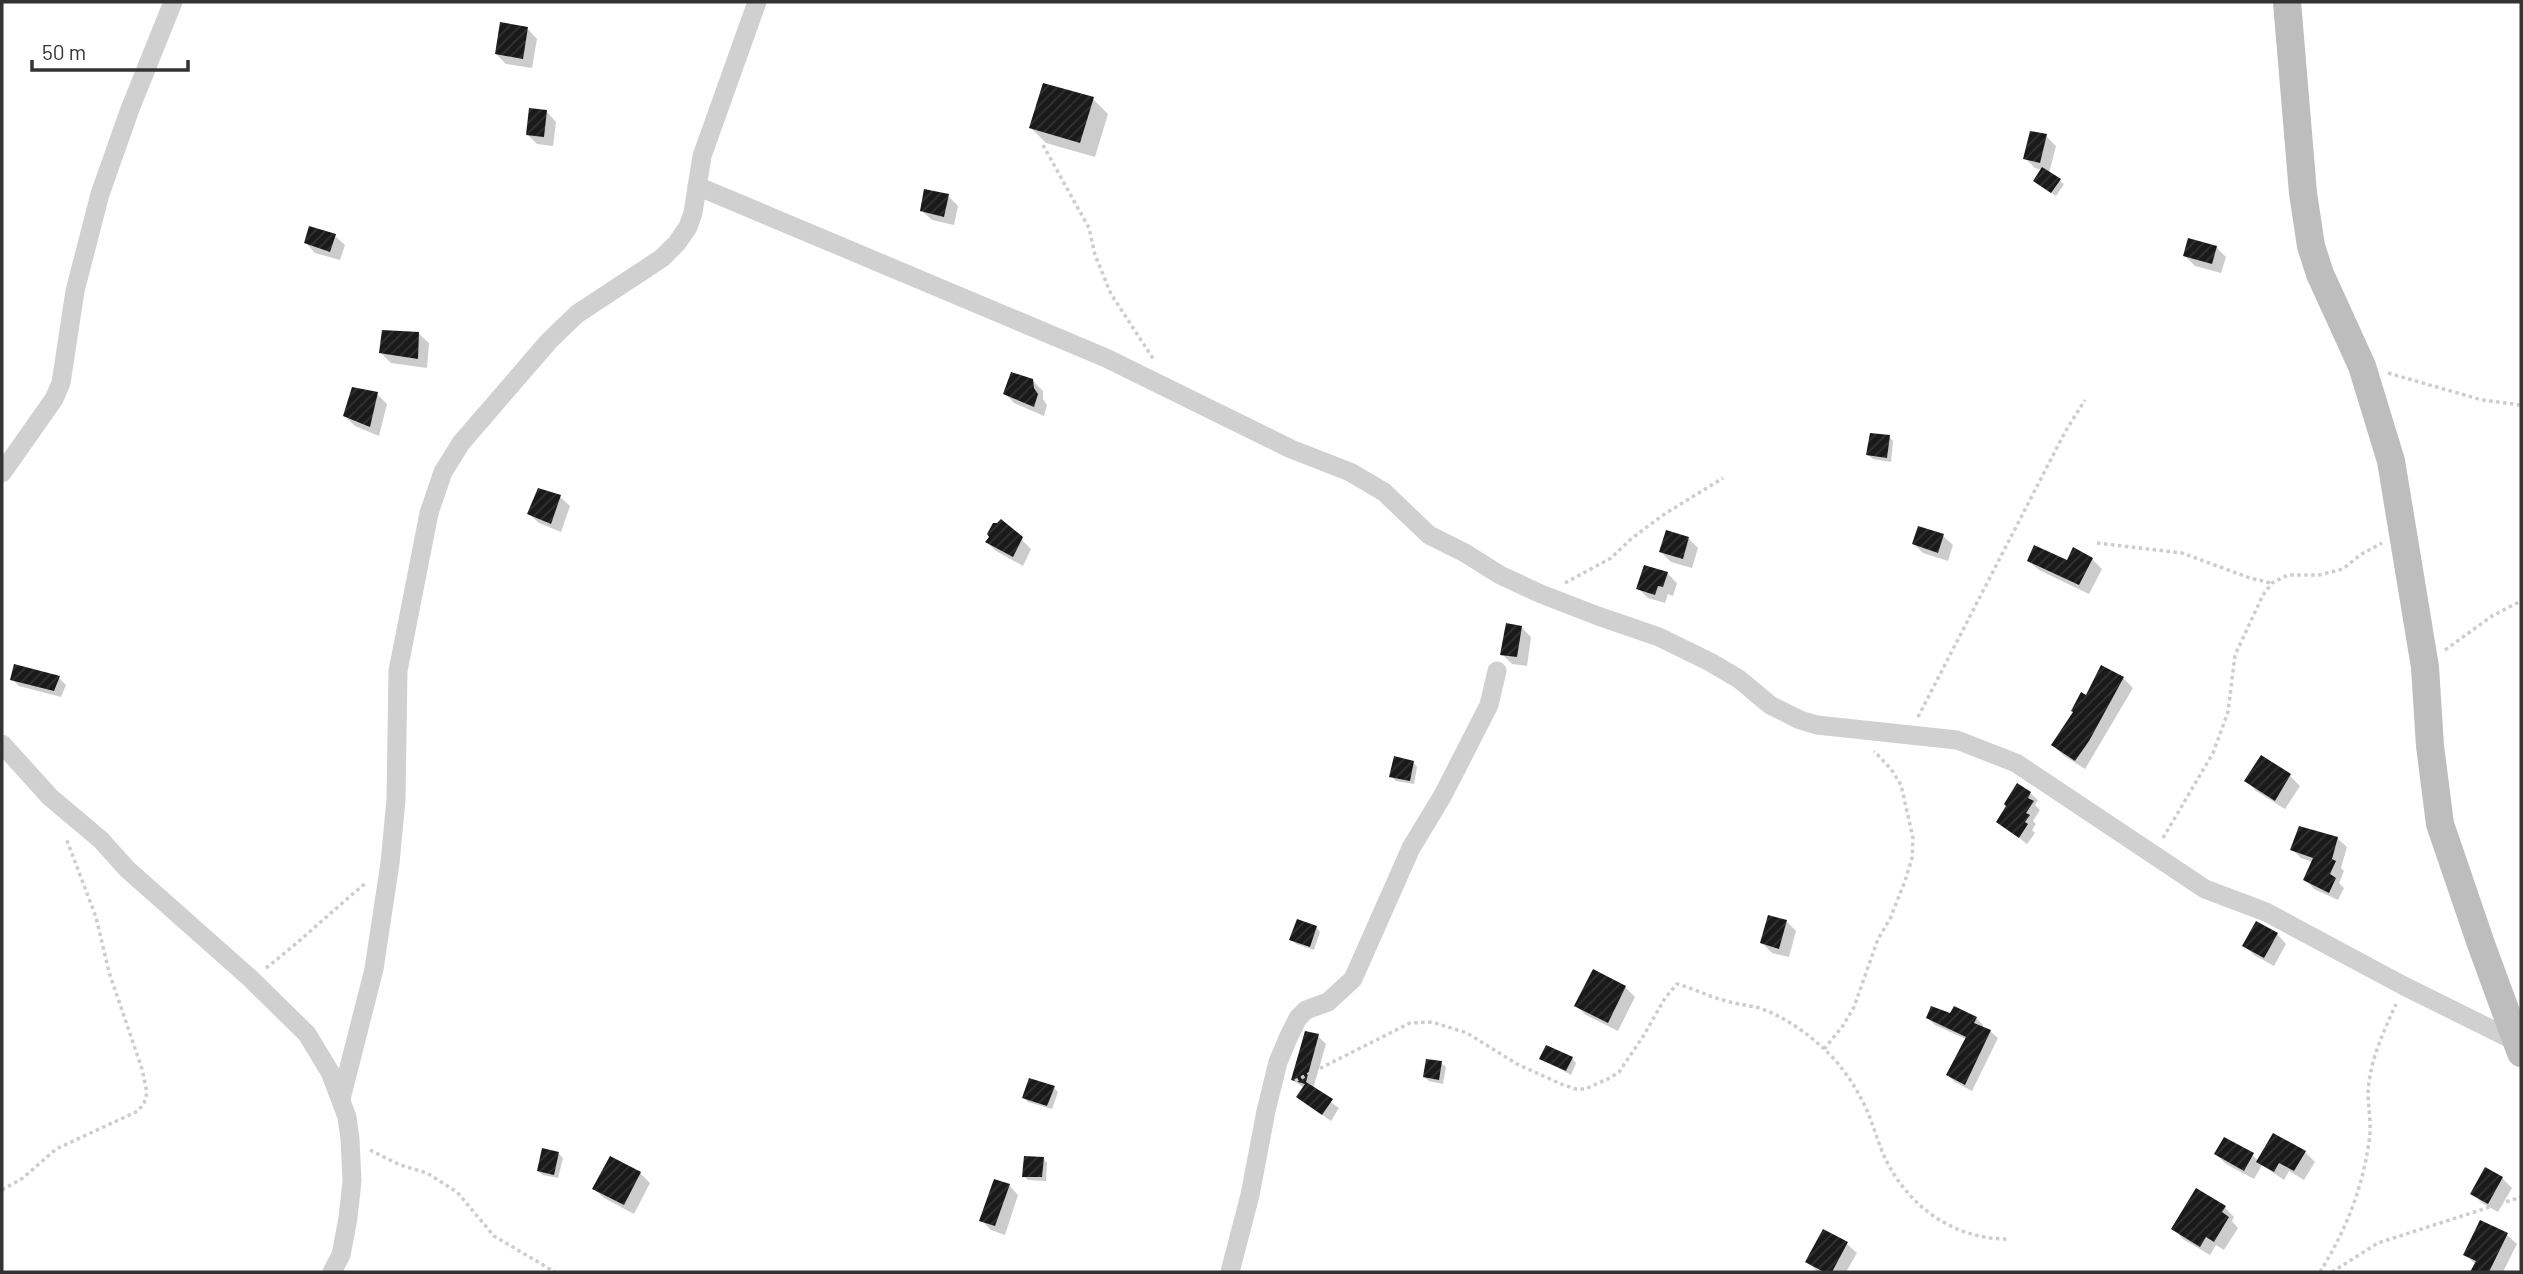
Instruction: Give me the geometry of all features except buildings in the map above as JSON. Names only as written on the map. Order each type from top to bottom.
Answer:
[{"type":"main road","points":[[2287,2],[2303,193],[2311,246],[2320,274],[2362,366],[2391,461],[2425,667],[2430,746],[2440,824],[2480,944],[2519,1047]]},
{"type":"street","points":[[2,473],[54,399],[61,383],[75,291],[100,194],[130,109],[173,2]]},
{"type":"street","points":[[341,1099],[374,969],[390,863],[397,788],[398,671],[429,513],[443,472],[461,443],[549,341],[577,314],[662,258],[688,228],[708,136],[757,2]]},
{"type":"street","points":[[697,186],[1106,358],[1291,449],[1350,472],[1384,492],[1429,535],[1500,575],[1541,594],[1659,637],[1739,679],[1770,705],[1800,720],[1817,725],[1957,740],[2016,763],[2205,889],[2266,912],[2519,1047]]},
{"type":"street","points":[[1230,1272],[1250,1195],[1278,1062],[1298,1018],[1306,1010],[1328,1002],[1353,979],[1412,848],[1443,795],[1489,705],[1497,671]]},
{"type":"street","points":[[2,744],[50,797],[101,840],[127,869],[251,979],[307,1034],[330,1072],[347,1117],[350,1139],[352,1181],[348,1218],[341,1255],[332,1272]]},
{"type":"path","points":[[1043,145],[1089,228],[1095,255],[1111,294],[1173,391]]},
{"type":"path","points":[[2362,366],[2483,400],[2521,405]]},
{"type":"path","points":[[1909,733],[2065,432],[2085,400]]},
{"type":"path","points":[[1541,594],[1611,558],[1630,539],[1663,515],[1724,478]]},
{"type":"path","points":[[2153,855],[2213,753],[2228,712],[2235,655],[2263,595],[2272,583],[2288,575],[2319,575],[2343,569],[2360,555],[2403,533]]},
{"type":"path","points":[[2097,543],[2182,553],[2250,578],[2272,583]]},
{"type":"path","points":[[2425,667],[2492,616],[2521,601]]},
{"type":"path","points":[[1824,1049],[1854,1007],[1878,939],[1890,919],[1912,858],[1913,838],[1900,785],[1882,758],[1845,728]]},
{"type":"path","points":[[2,1190],[23,1178],[56,1149],[138,1111],[146,1094],[142,1069],[130,1030],[108,972],[96,917],[64,833]]},
{"type":"path","points":[[251,979],[292,948],[331,911],[390,863]]},
{"type":"path","points":[[1270,1092],[1410,1023],[1432,1022],[1467,1034],[1517,1064],[1560,1084],[1576,1089],[1586,1088],[1619,1072],[1665,998],[1677,984],[1722,1000],[1762,1009],[1801,1030],[1824,1049],[1855,1086],[1870,1117],[1884,1157],[1911,1199],[1937,1220],[1967,1234],[1987,1239],[2007,1239]]},
{"type":"path","points":[[2320,1272],[2338,1244],[2352,1210],[2370,1138],[2368,1091],[2374,1053],[2404,986]]},
{"type":"path","points":[[350,1139],[400,1165],[427,1173],[457,1192],[494,1236],[555,1272]]},
{"type":"path","points":[[2332,1272],[2378,1243],[2521,1197]]}]
